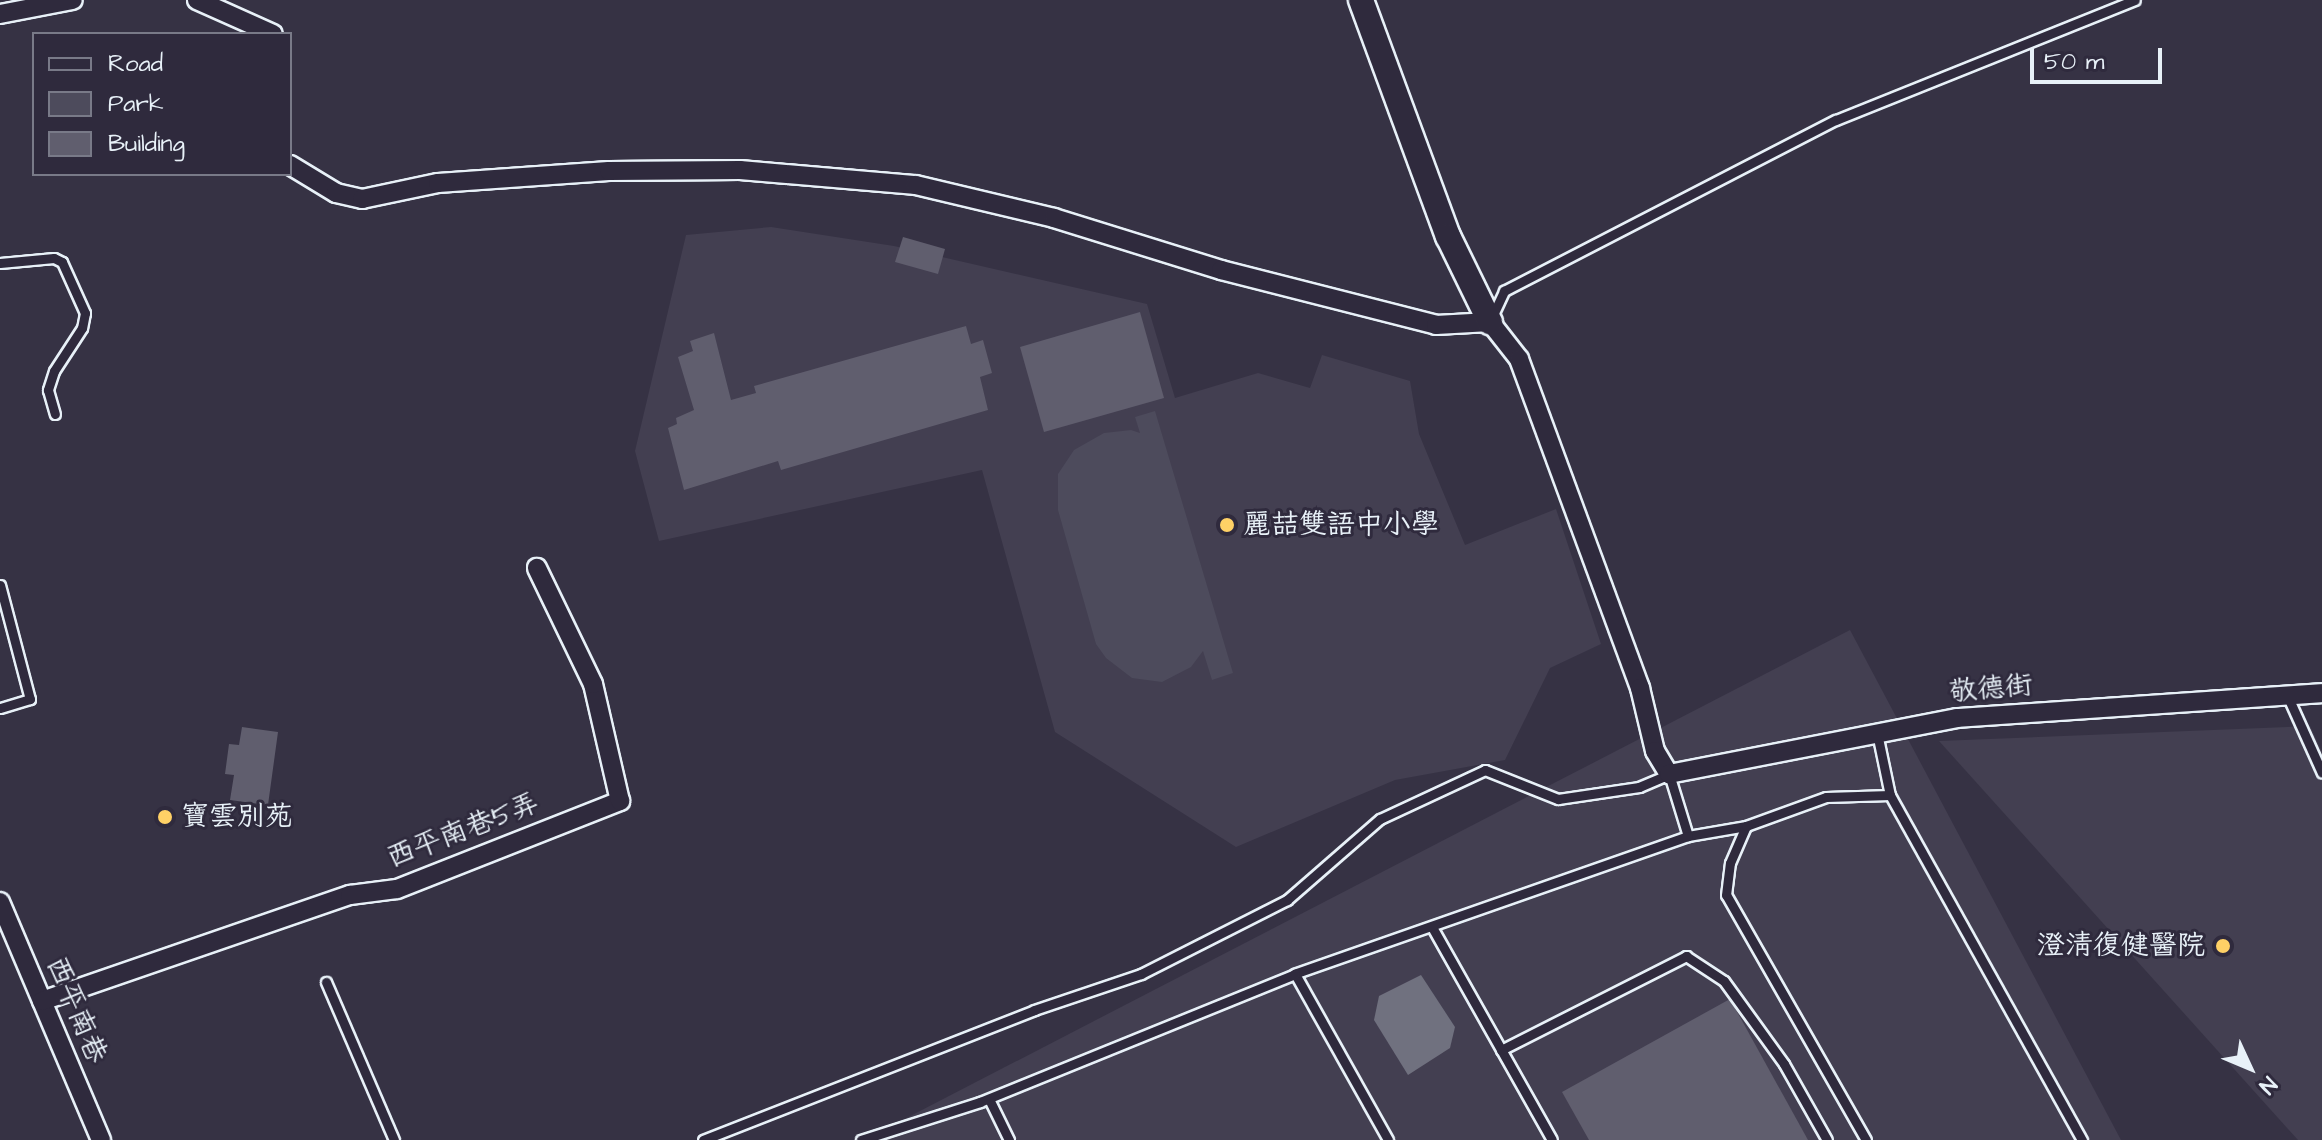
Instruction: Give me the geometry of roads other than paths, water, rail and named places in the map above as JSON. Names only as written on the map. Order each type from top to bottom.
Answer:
[{"type":"street","points":[[0,14],[73,0]]},
{"type":"street","points":[[197,0],[269,32]]},
{"type":"street","points":[[1361,0],[1448,236],[1490,322],[1519,359],[1640,688],[1655,751],[1669,774]]},
{"type":"street","points":[[292,166],[336,193],[362,199],[438,183],[609,171],[740,170],[916,185],[1054,218],[1221,270],[1436,325],[1490,322]]},
{"type":"street","name":"西平南巷5弄","points":[[42,1001],[350,895],[397,889],[620,801],[593,684],[537,568]]},
{"type":"street","name":"敬德街","points":[[1669,774],[1957,718],[2322,693]]},
{"type":"street","name":"西平南巷","points":[[0,902],[101,1140]]},
{"type":"lane","points":[[1490,322],[1504,291],[1836,120],[2135,0]]},
{"type":"lane","points":[[0,263],[54,258],[62,262],[85,313],[82,328],[54,371],[48,390],[55,414]]},
{"type":"lane","points":[[0,585],[30,699],[0,708]]},
{"type":"lane","points":[[2287,695],[2322,773]]},
{"type":"lane","points":[[1877,733],[1890,795],[2082,1140]]},
{"type":"lane","points":[[703,1140],[1034,1010],[1141,974],[1287,900],[1380,819],[1485,770],[1558,799],[1639,787],[1669,774],[1688,836]]},
{"type":"lane","points":[[861,1140],[989,1099],[1295,974],[1688,836],[1746,826],[1826,797],[1890,795]]},
{"type":"lane","points":[[1746,826],[1730,863],[1726,895],[1866,1140]]},
{"type":"lane","points":[[1432,927],[1552,1140]]},
{"type":"lane","points":[[1501,1050],[1686,956],[1724,981],[1784,1064],[1827,1140]]},
{"type":"lane","points":[[1295,974],[1388,1140]]},
{"type":"lane","points":[[326,982],[394,1140]]},
{"type":"lane","points":[[989,1099],[1009,1140]]},
{"type":"water","points":[[1421,975],[1455,1027],[1450,1048],[1408,1075],[1374,1020],[1379,996]]},
{"type":"place","name":"麗喆雙語中小學","points":[[1227,525]]},
{"type":"place","name":"寶雲別苑","points":[[165,817]]},
{"type":"place","name":"澄清復健醫院","points":[[2223,946]]}]
